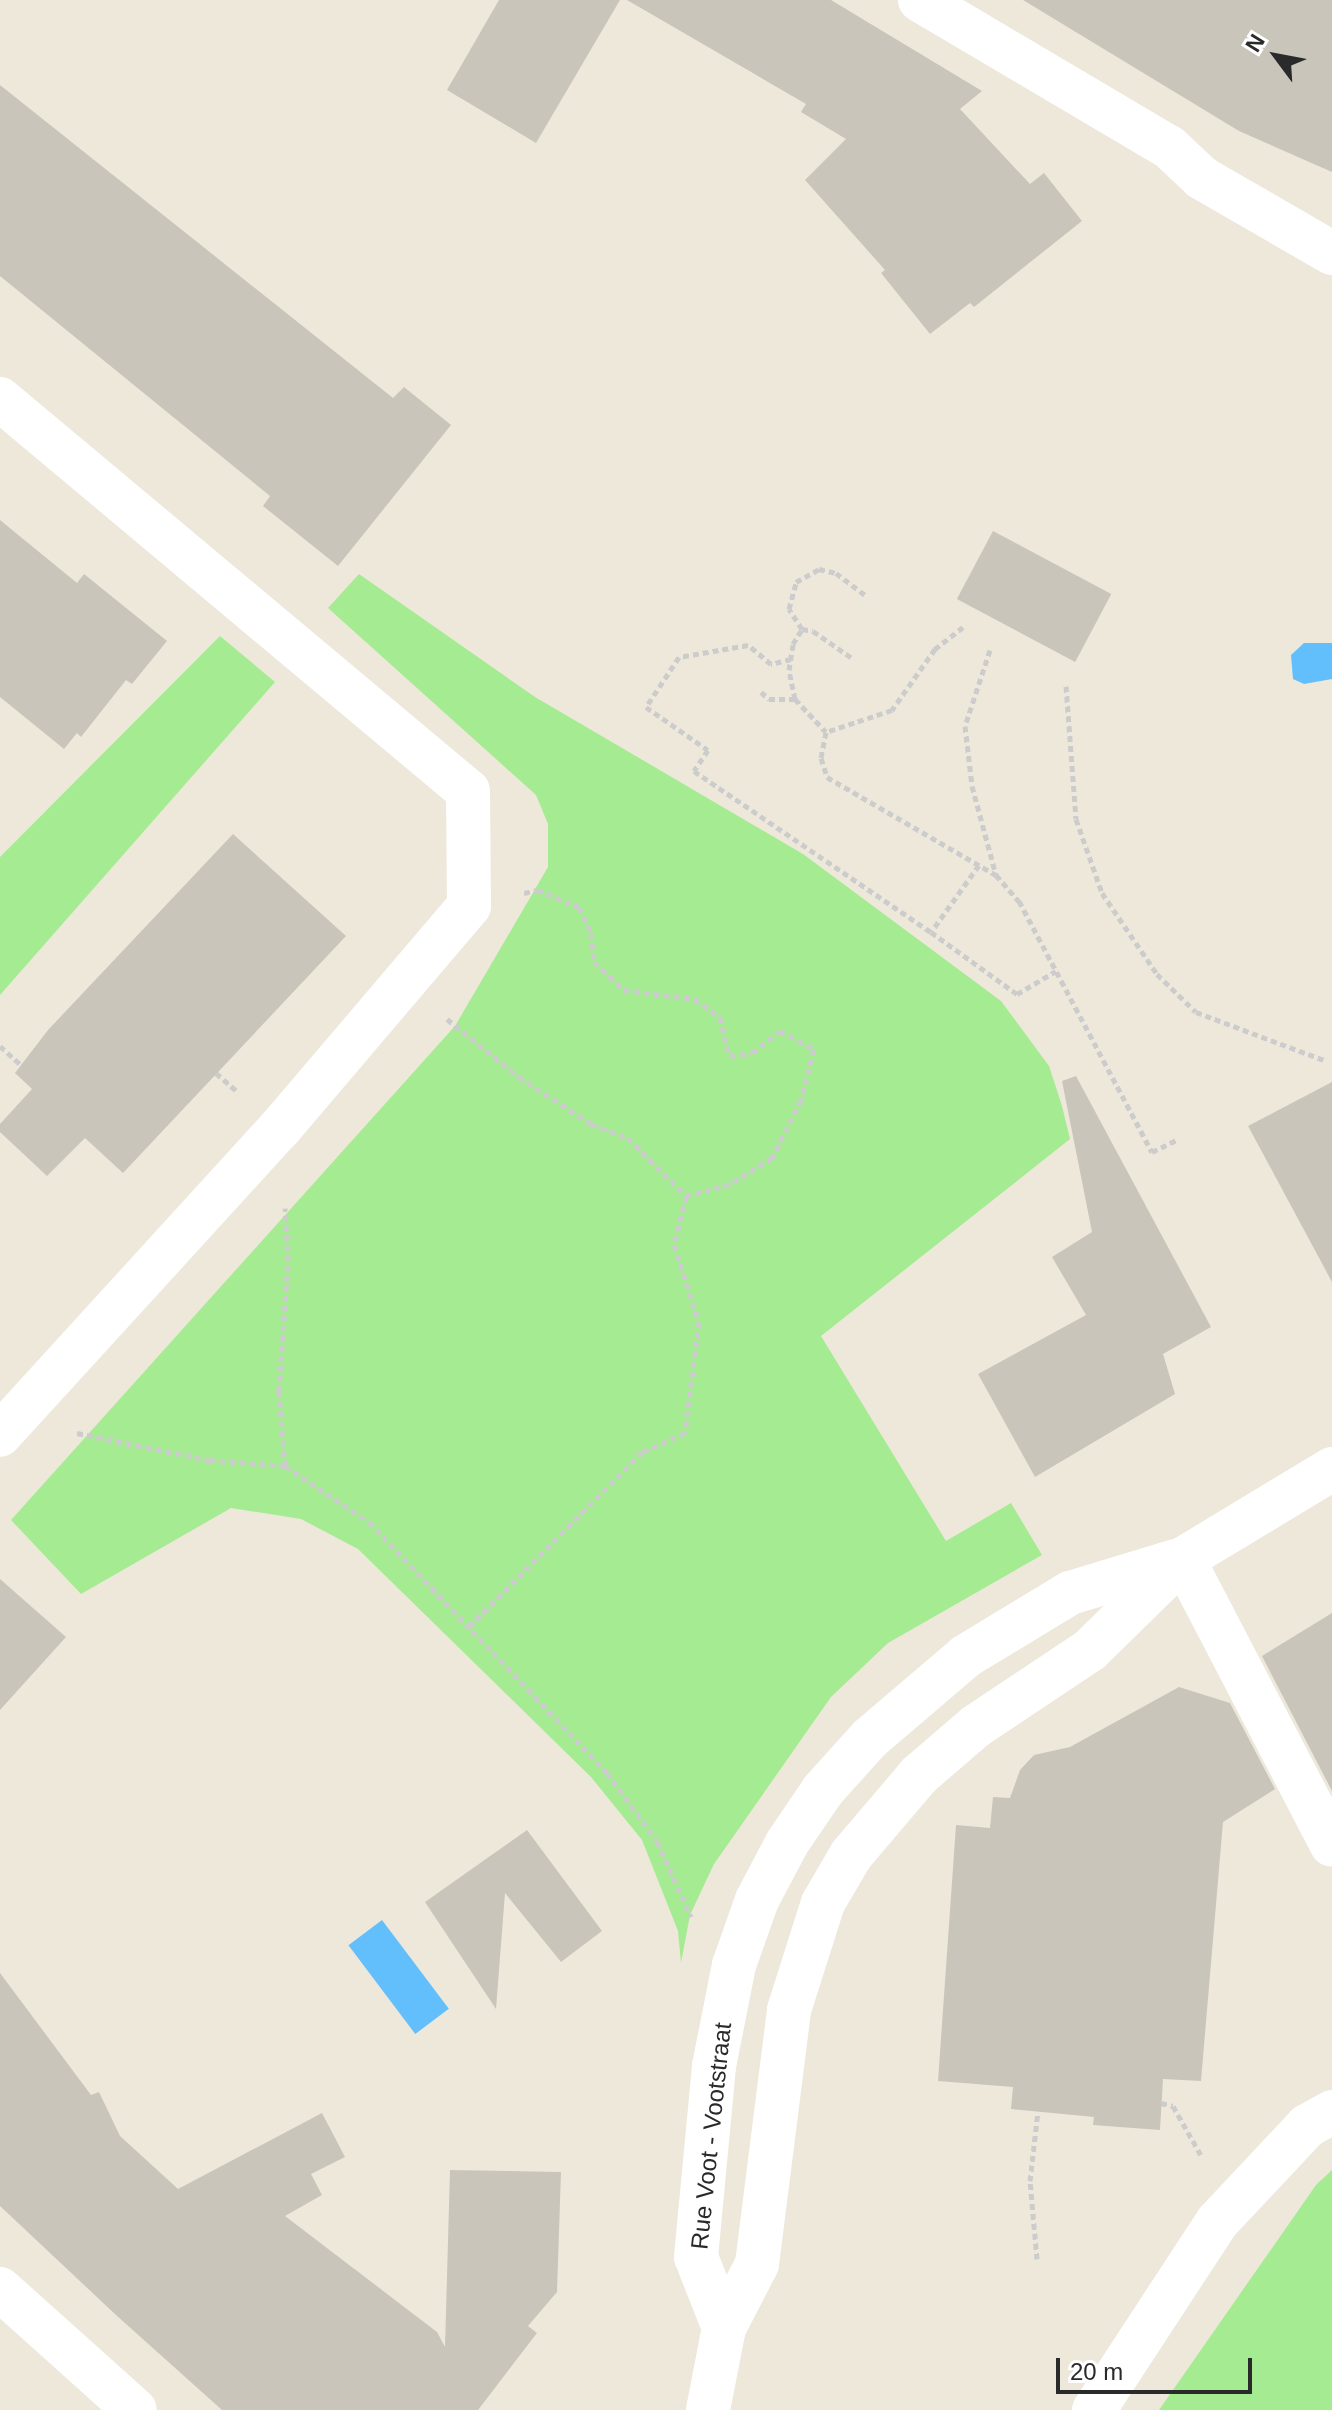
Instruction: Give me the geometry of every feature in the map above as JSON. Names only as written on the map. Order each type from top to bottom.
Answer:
[{"type":"street","points":[[920,0],[1169,147],[1202,178],[1332,253]]},
{"type":"street","points":[[0,399],[468,791],[469,906],[279,1129],[0,1435]]},
{"type":"street","name":"Rue Voot - Vootstraat","points":[[724,2328],[757,2264],[789,2010],[823,1903],[851,1855],[919,1775],[976,1726],[1090,1650],[1183,1559],[1332,1469]]},
{"type":"street","points":[[1183,1559],[1332,1845]]},
{"type":"street","name":"Rue Voot - Vootstraat","points":[[724,2328],[696,2257],[714,2066],[734,1965],[757,1900],[787,1843],[823,1790],[870,1738],[966,1656],[1070,1593],[1183,1559]]},
{"type":"street","points":[[1094,2410],[1217,2222],[1307,2126],[1332,2112]]},
{"type":"street","points":[[0,2289],[135,2410]]},
{"type":"street","points":[[708,2410],[724,2328]]},
{"type":"path","points":[[852,658],[813,631],[802,629],[789,609],[796,582],[819,569],[836,573],[865,595]]},
{"type":"path","points":[[826,732],[872,721],[892,710],[935,649],[963,627]]},
{"type":"path","points":[[802,629],[791,659],[795,699],[826,732]]},
{"type":"path","points":[[791,659],[771,664],[748,645],[679,657],[646,707],[708,750],[694,771],[810,845],[1017,994],[1056,971]]},
{"type":"path","points":[[990,650],[965,726],[972,786],[996,875]]},
{"type":"path","points":[[1066,686],[1076,819],[1102,893],[1149,963],[1196,1012],[1324,1060]]},
{"type":"path","points":[[761,692],[769,699],[795,699]]},
{"type":"path","points":[[826,732],[821,758],[827,777],[996,875],[1019,901],[1152,1152],[1179,1139]]},
{"type":"path","points":[[931,932],[979,865]]},
{"type":"path","points":[[469,906],[537,890],[579,907],[591,933],[594,962],[624,990],[695,999],[720,1017],[729,1056],[752,1053],[780,1031],[814,1049],[801,1100],[772,1158],[730,1184],[686,1196]]},
{"type":"path","points":[[406,979],[519,1077],[591,1124],[628,1138],[686,1196]]},
{"type":"path","points":[[0,1046],[21,1065]]},
{"type":"path","points":[[468,1628],[642,1452],[685,1433],[699,1322],[674,1245],[686,1196]]},
{"type":"path","points":[[285,1466],[279,1391],[288,1261],[286,1201]]},
{"type":"path","points":[[31,1401],[84,1438],[285,1466],[369,1522],[607,1773],[657,1841],[690,1915]]},
{"type":"path","points":[[1161,2103],[1173,2106],[1206,2165]]},
{"type":"path","points":[[1037,2259],[1030,2181],[1038,2111]]},
{"type":"green space","points":[[359,574],[535,697],[803,854],[1001,1001],[1049,1066],[1070,1139],[821,1336],[946,1541],[1011,1503],[1042,1555],[888,1643],[831,1697],[714,1864],[690,1915],[681,1963],[678,1931],[642,1840],[591,1777],[358,1549],[301,1519],[231,1508],[81,1594],[11,1520],[455,1026],[548,867],[548,824],[536,795],[328,608]]},
{"type":"green space","points":[[220,636],[275,682],[0,995],[0,857]]},
{"type":"green space","points":[[1332,2170],[1332,2410],[1159,2410],[1316,2185]]},
{"type":"water","points":[[1304,643],[1332,643],[1332,679],[1304,684],[1293,679],[1291,655]]},
{"type":"water","points":[[382,1920],[449,2009],[415,2034],[348,1945]]},
{"type":"building","points":[[499,0],[620,0],[536,143],[447,90]]},
{"type":"building","points":[[627,0],[831,0],[982,91],[960,109],[1030,184],[1044,173],[1082,221],[974,307],[970,303],[930,334],[881,273],[885,270],[805,180],[846,139],[801,112],[806,104]]},
{"type":"building","points":[[1023,0],[1332,0],[1332,172],[1239,131]]},
{"type":"building","points":[[0,85],[393,398],[404,387],[451,425],[338,566],[263,506],[270,496],[0,276]]},
{"type":"building","points":[[0,520],[77,583],[84,574],[167,641],[132,684],[126,680],[81,737],[77,733],[64,749],[0,697]]},
{"type":"building","points":[[993,531],[1111,594],[1075,662],[957,599]]},
{"type":"building","points":[[233,834],[346,936],[123,1173],[85,1138],[47,1176],[0,1132],[0,1124],[32,1089],[15,1073],[48,1030]]},
{"type":"building","points":[[1076,1076],[1211,1327],[1163,1354],[1175,1394],[1035,1477],[978,1374],[1086,1315],[1052,1257],[1092,1232],[1062,1081]]},
{"type":"building","points":[[1332,1082],[1332,1282],[1248,1126]]},
{"type":"building","points":[[0,1579],[66,1637],[0,1710]]},
{"type":"building","points":[[1332,1613],[1332,1791],[1262,1656]]},
{"type":"building","points":[[1179,1687],[1230,1703],[1275,1789],[1223,1822],[1201,2081],[1163,2079],[1160,2130],[1093,2125],[1094,2117],[1011,2109],[1013,2087],[938,2081],[956,1825],[990,1828],[993,1797],[1010,1798],[1020,1770],[1034,1755],[1070,1747]]},
{"type":"building","points":[[527,1830],[602,1931],[561,1962],[505,1893],[496,2009],[425,1902]]},
{"type":"building","points":[[0,1973],[91,2095],[99,2092],[120,2136],[178,2189],[322,2113],[345,2157],[311,2174],[322,2195],[285,2216],[437,2332],[445,2347],[450,2170],[561,2172],[557,2292],[528,2326],[537,2333],[478,2410],[222,2410],[116,2315],[0,2206]]}]
